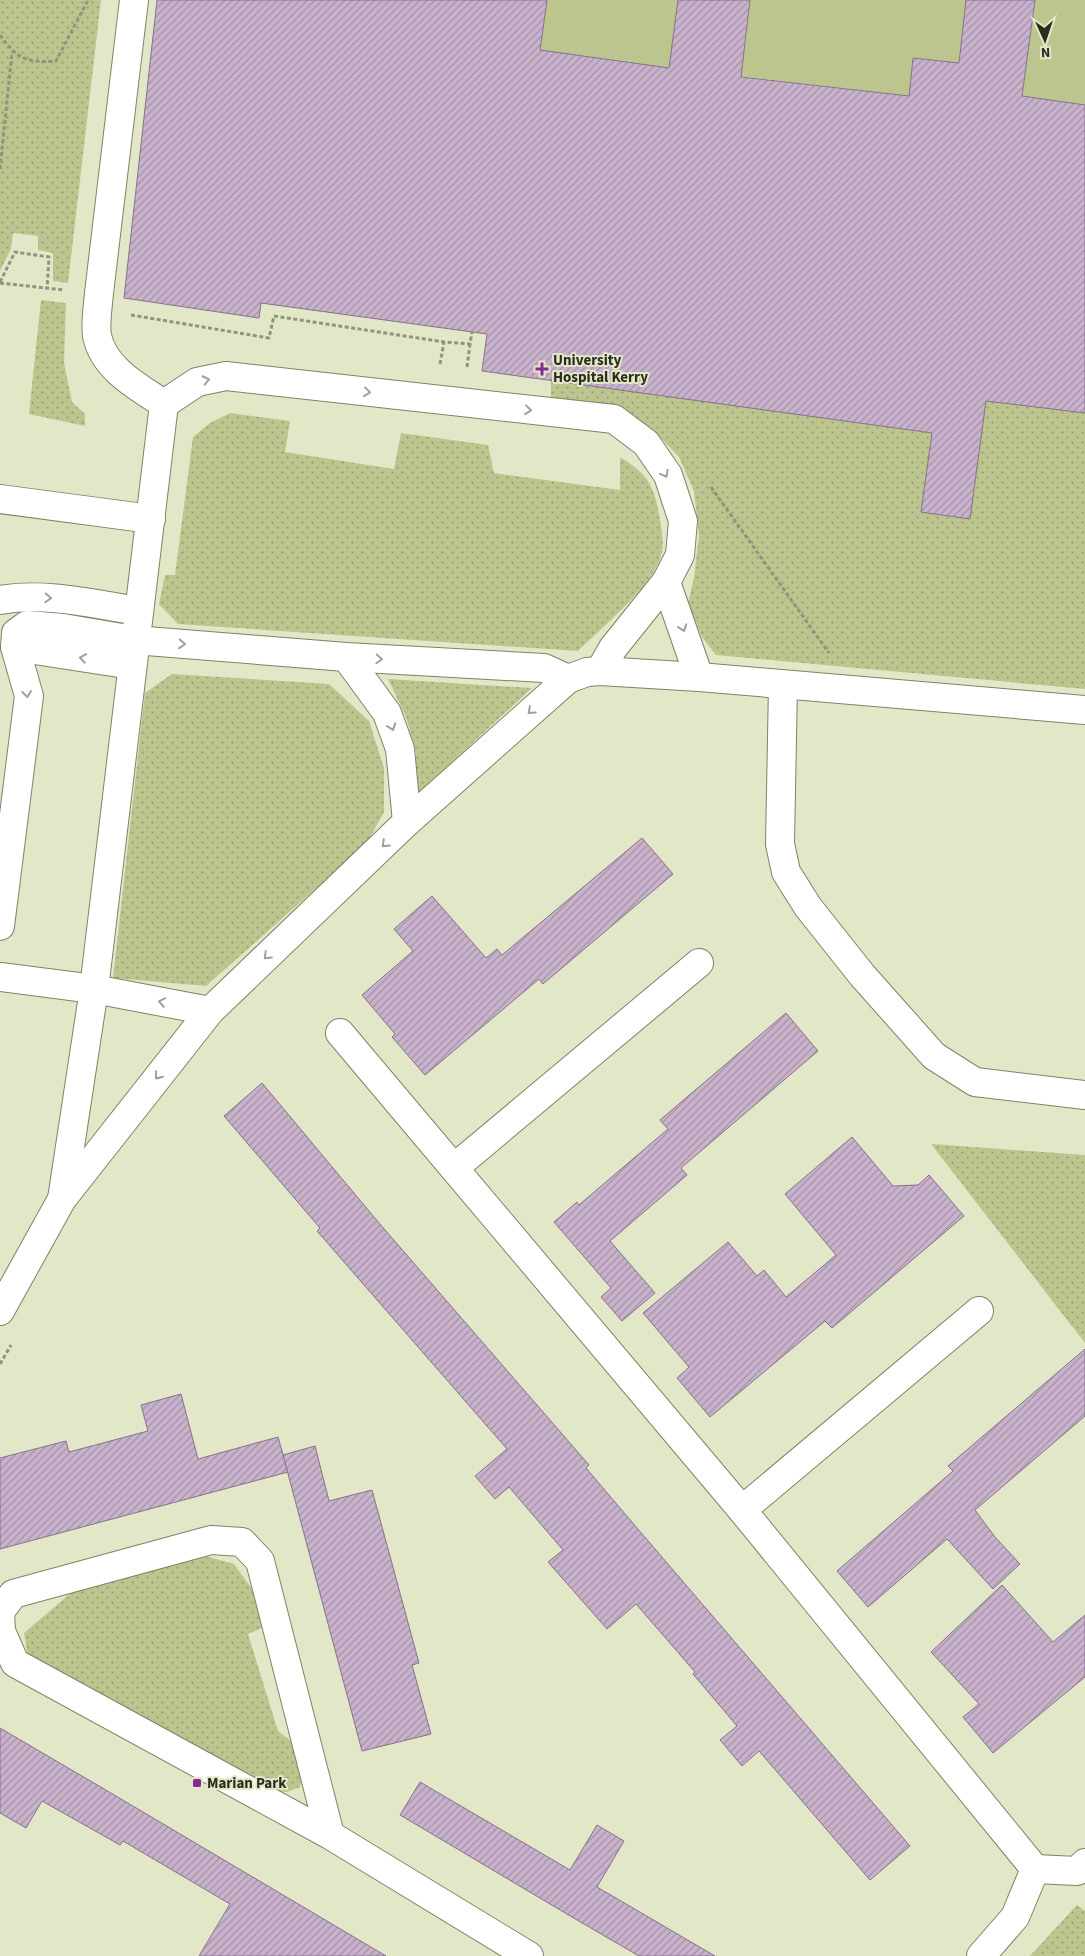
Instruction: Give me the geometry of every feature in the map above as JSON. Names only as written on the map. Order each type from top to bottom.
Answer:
[{"type":"street","points":[[134,0],[99,293],[97,335],[103,351],[112,366],[164,404]]},
{"type":"street","points":[[62,1199],[94,989],[164,404],[197,382],[226,376],[614,419],[646,443],[668,476],[683,521],[680,555],[666,582],[613,648],[600,672]]},
{"type":"street","points":[[0,499],[150,519]]},
{"type":"street","points":[[666,582],[699,677]]},
{"type":"street","points":[[0,600],[20,596],[60,598],[139,612]]},
{"type":"street","points":[[0,926],[29,696],[15,647],[16,632],[27,625],[63,628],[133,652],[346,657],[544,668],[568,679]]},
{"type":"street","points":[[346,657],[387,713],[400,750],[408,822]]},
{"type":"street","points":[[0,1311],[62,1199],[210,1011],[408,822],[568,679],[587,672],[699,677],[1085,710]]},
{"type":"street","points":[[783,685],[780,844],[786,872],[808,907],[862,975],[934,1056],[975,1082],[1085,1095]]},
{"type":"street","points":[[454,1168],[699,963]]},
{"type":"street","points":[[0,977],[94,989],[210,1011]]},
{"type":"street","points":[[340,1033],[742,1510],[1035,1869],[1078,1871],[1085,1863]]},
{"type":"street","points":[[742,1510],[979,1311]]},
{"type":"street","points":[[330,1835],[260,1561],[242,1542],[211,1540],[13,1594],[0,1612],[1,1631],[14,1663],[330,1835],[529,1956]]},
{"type":"street","points":[[981,1956],[1015,1917],[1035,1869]]},
{"type":"path","points":[[0,35],[12,52],[37,62],[56,61],[88,0]]},
{"type":"path","points":[[0,170],[12,52]]},
{"type":"path","points":[[15,252],[49,257],[47,289],[0,283],[15,252]]},
{"type":"path","points":[[128,315],[268,338],[274,316],[444,342],[470,344],[472,332]]},
{"type":"path","points":[[439,373],[444,342]]},
{"type":"green space","points":[[0,0],[101,0],[68,283],[53,281],[53,253],[38,250],[38,236],[13,233],[11,249],[0,271]]},
{"type":"green space","points":[[547,0],[678,0],[690,71],[540,50]]},
{"type":"green space","points":[[750,0],[966,0],[959,63],[913,58],[909,96],[714,73],[745,48]]},
{"type":"green space","points":[[1035,0],[1085,0],[1085,105],[1022,96]]},
{"type":"green space","points":[[41,300],[66,303],[64,363],[72,402],[85,414],[85,426],[29,414]]},
{"type":"green space","points":[[551,377],[915,384],[1085,406],[1085,689],[716,655],[702,637],[688,603],[694,578],[699,535],[694,491],[679,457],[654,431],[616,405],[551,399]]},
{"type":"green space","points":[[230,413],[290,421],[285,452],[394,469],[401,433],[488,445],[494,473],[620,490],[620,457],[643,474],[654,494],[661,523],[663,548],[658,564],[650,578],[639,591],[614,618],[578,651],[178,624],[159,604],[165,575],[175,575],[193,437],[210,423]]},
{"type":"green space","points":[[172,674],[329,684],[369,721],[384,768],[384,812],[366,844],[206,986],[113,978],[145,693]]},
{"type":"green space","points":[[388,679],[532,688],[416,795],[416,753],[406,717]]},
{"type":"green space","points":[[931,1144],[1085,1155],[1085,1343]]},
{"type":"green space","points":[[209,1557],[234,1564],[257,1596],[264,1627],[248,1634],[278,1731],[296,1745],[304,1774],[300,1787],[287,1792],[272,1791],[28,1656],[24,1633],[71,1593],[190,1558]]},
{"type":"green space","points":[[1077,1905],[1085,1911],[1085,1956],[1030,1956]]},
{"type":"building","points":[[157,0],[547,0],[540,50],[669,68],[678,0],[750,0],[741,77],[909,96],[913,58],[959,63],[966,0],[1035,0],[1022,96],[1085,105],[1085,413],[986,401],[970,519],[921,512],[932,433],[482,371],[487,334],[261,303],[259,318],[124,298]]},
{"type":"building","points":[[642,838],[673,874],[543,984],[539,979],[425,1075],[392,1037],[395,1034],[362,995],[413,951],[394,929],[432,896],[486,958],[497,949],[502,955]]},
{"type":"building","points":[[786,1013],[818,1051],[681,1168],[687,1175],[610,1241],[655,1293],[622,1321],[601,1297],[611,1288],[554,1222],[577,1202],[579,1205],[668,1129],[660,1120]]},
{"type":"building","points":[[262,1083],[379,1223],[589,1465],[586,1468],[910,1846],[870,1880],[759,1751],[742,1766],[720,1740],[737,1726],[693,1674],[695,1672],[636,1604],[607,1629],[548,1562],[563,1550],[509,1487],[495,1499],[475,1476],[507,1449],[317,1231],[320,1228],[224,1116]]},
{"type":"building","points":[[852,1137],[893,1186],[918,1185],[929,1175],[964,1216],[832,1328],[825,1321],[710,1417],[677,1378],[689,1367],[643,1313],[728,1242],[757,1276],[764,1270],[786,1297],[836,1255],[785,1194]]},
{"type":"building","points":[[1085,1349],[1085,1416],[975,1510],[995,1537],[1020,1564],[993,1589],[947,1539],[868,1607],[837,1571],[953,1471],[948,1466]]},
{"type":"building","points":[[181,1394],[198,1459],[278,1437],[288,1472],[0,1549],[0,1458],[66,1441],[69,1452],[148,1431],[141,1405]]},
{"type":"building","points":[[315,1446],[329,1501],[372,1490],[419,1663],[412,1665],[431,1734],[362,1751],[283,1455]]},
{"type":"building","points":[[1002,1585],[1053,1642],[1085,1615],[1085,1677],[993,1753],[963,1717],[979,1704],[931,1652]]},
{"type":"building","points":[[0,1728],[386,1956],[199,1956],[230,1904],[123,1841],[120,1845],[42,1801],[26,1828],[0,1813]]},
{"type":"building","points":[[420,1782],[570,1870],[597,1825],[624,1841],[597,1887],[715,1956],[639,1956],[577,1920],[400,1815]]},
{"type":"place","name":"University Hospital Kerry","points":[[542,369]]},
{"type":"place","name":"Marian Park","points":[[197,1783]]}]
